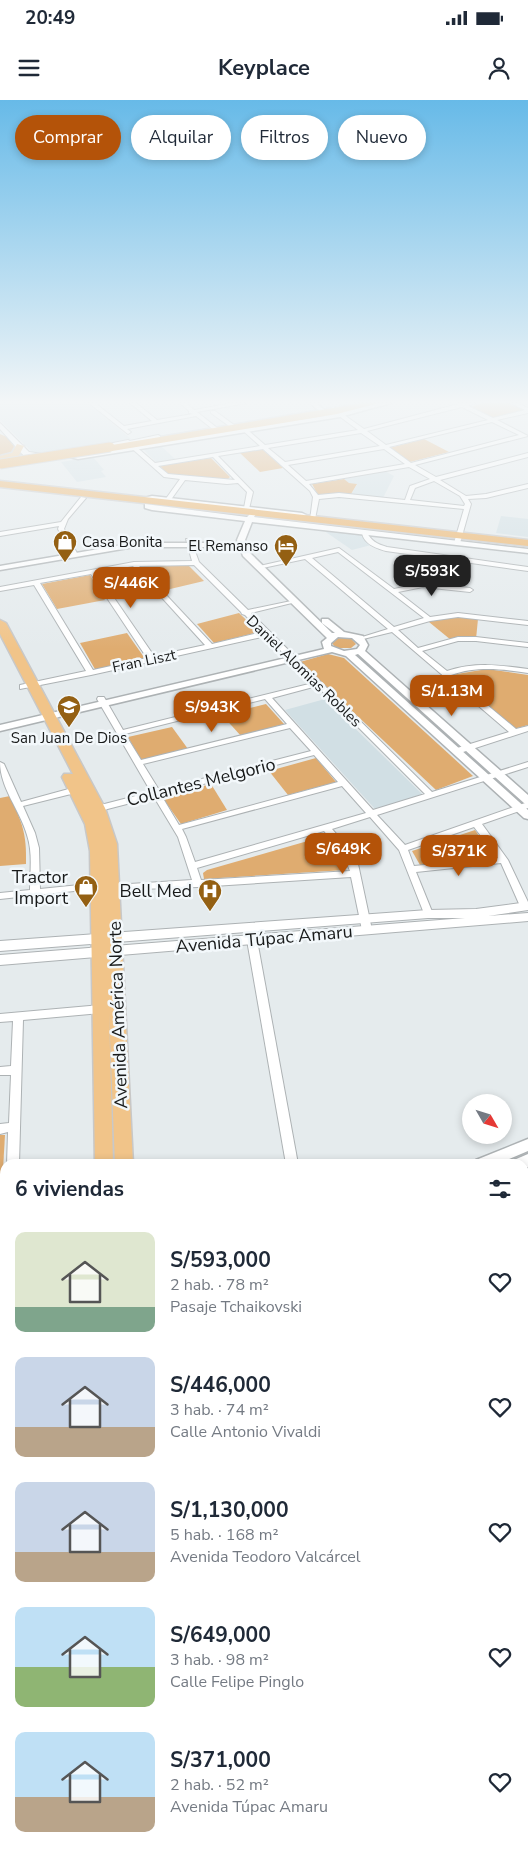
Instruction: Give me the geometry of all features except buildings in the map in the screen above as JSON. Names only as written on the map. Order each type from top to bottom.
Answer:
[{"type":"highway","points":[[0,486],[99,500],[145,503]]},
{"type":"highway","points":[[0,486],[85,496],[99,500]]},
{"type":"highway","points":[[0,486],[459,538],[528,542]]},
{"type":"highway","points":[[254,515],[313,518],[528,549]]},
{"type":"main road","name":"Avenida América Norte","points":[[0,623],[28,686],[110,844],[114,888],[107,916]]},
{"type":"main road","name":"Avenida América Norte","points":[[0,641],[28,686]]},
{"type":"main road","name":"Avenida América Norte","points":[[43,716],[76,790],[92,810],[99,886],[107,916],[124,1159]]},
{"type":"main road","name":"Avenida Túpac Amaru","points":[[139,942],[252,940],[366,925],[428,914],[527,910]]},
{"type":"main road","name":"Avenida Túpac Amaru","points":[[0,946],[139,942],[366,925],[527,910]]},
{"type":"main road","name":"Avenida América Norte","points":[[104,1159],[101,1009],[108,944]]},
{"type":"main road","name":"Avenida Túpac Amaru","points":[[0,960],[108,944]]},
{"type":"main road","points":[[104,1129],[122,1128]]},
{"type":"street","points":[[168,500],[179,485]]},
{"type":"street","points":[[243,485],[250,492],[254,515],[245,543]]},
{"type":"street","points":[[254,515],[313,518],[316,497],[307,485]]},
{"type":"street","points":[[408,502],[412,487],[418,485]]},
{"type":"street","points":[[145,503],[152,498],[364,532],[459,538],[468,504],[464,498],[445,485]]},
{"type":"street","points":[[464,498],[486,496],[528,486]]},
{"type":"street","points":[[316,497],[339,495],[467,508]]},
{"type":"street","points":[[0,534],[62,524],[83,498]]},
{"type":"street","points":[[62,524],[63,536],[74,553]]},
{"type":"street","points":[[364,532],[368,540],[384,548],[417,555],[527,569]]},
{"type":"street","points":[[384,548],[390,535]]},
{"type":"street","points":[[0,566],[134,545],[188,542],[245,543]]},
{"type":"street","name":"Daniel Alomias Robles","points":[[188,542],[196,564],[265,634],[431,795]]},
{"type":"street","points":[[245,543],[261,566],[294,601],[329,644],[349,654],[486,778],[525,804]]},
{"type":"street","points":[[261,566],[339,550],[429,619]]},
{"type":"street","points":[[307,556],[515,733]]},
{"type":"street","points":[[0,589],[134,564],[196,564]]},
{"type":"street","points":[[134,564],[210,646]]},
{"type":"street","points":[[261,566],[342,634],[361,639],[429,619],[458,615],[528,622]]},
{"type":"street","points":[[92,571],[152,659]]},
{"type":"street","points":[[36,582],[91,673]]},
{"type":"street","points":[[393,591],[423,585],[470,590]]},
{"type":"street","points":[[244,613],[294,601]]},
{"type":"street","name":"Fran Liszt","points":[[28,686],[265,634]]},
{"type":"street","points":[[0,728],[43,716],[290,658],[329,644],[342,634]]},
{"type":"street","points":[[418,650],[458,639],[476,638],[528,645]]},
{"type":"street","points":[[349,654],[360,650],[364,645],[361,639]]},
{"type":"street","points":[[360,650],[498,774],[525,804],[528,816]]},
{"type":"street","points":[[446,674],[475,665],[528,671]]},
{"type":"street","points":[[120,732],[317,684]]},
{"type":"street","points":[[386,688],[397,684]]},
{"type":"street","points":[[267,697],[403,849],[428,914]]},
{"type":"street","points":[[103,702],[177,828],[193,866],[198,884]]},
{"type":"street","points":[[0,722],[43,716]]},
{"type":"street","points":[[138,764],[292,725]]},
{"type":"street","points":[[457,751],[528,728]]},
{"type":"street","name":"Collantes Melgorio","points":[[92,810],[316,752]]},
{"type":"street","points":[[0,764],[19,805],[35,848],[35,892]]},
{"type":"street","points":[[193,866],[372,814],[528,764]]},
{"type":"street","points":[[177,828],[344,783]]},
{"type":"street","points":[[19,805],[76,790]]},
{"type":"street","points":[[403,849],[525,804]]},
{"type":"street","points":[[476,823],[504,860],[527,910]]},
{"type":"street","points":[[326,828],[347,852],[355,874],[366,925]]},
{"type":"street","points":[[412,869],[504,860]]},
{"type":"street","points":[[114,888],[355,874]]},
{"type":"street","points":[[0,896],[99,886]]},
{"type":"street","points":[[252,940],[291,1159]]},
{"type":"street","points":[[0,1018],[101,1009]]},
{"type":"street","points":[[13,1159],[18,1016]]},
{"type":"street","points":[[0,1072],[16,1070]]},
{"type":"street","points":[[0,1129],[14,1127]]},
{"type":"street","points":[[493,1159],[528,1144]]},
{"type":"shaded area","points":[[312,485],[356,485],[351,494],[318,495]]},
{"type":"shaded area","points":[[357,485],[390,485],[383,498],[351,494]]},
{"type":"shaded area","points":[[501,516],[528,519],[528,537],[496,533]]},
{"type":"shaded area","points":[[320,528],[362,532],[365,540],[371,545],[352,550]]},
{"type":"shaded area","points":[[143,566],[189,566],[204,581],[166,590]]},
{"type":"shaded area","points":[[90,575],[105,600],[57,609],[42,584]]},
{"type":"shaded area","points":[[239,613],[259,632],[214,643],[197,624]]},
{"type":"shaded area","points":[[458,615],[478,619],[476,639],[451,640],[429,622],[429,619]]},
{"type":"shaded area","points":[[127,633],[146,660],[96,671],[80,643]]},
{"type":"shaded area","points":[[340,637],[350,637],[356,644],[351,648],[336,648],[331,642]]},
{"type":"shaded area","points":[[328,654],[344,658],[473,776],[436,790],[300,662]]},
{"type":"shaded area","points":[[487,669],[528,675],[528,725],[514,729],[451,675]]},
{"type":"shaded area","points":[[325,699],[422,794],[376,810],[285,710]]},
{"type":"shaded area","points":[[266,704],[284,724],[241,736],[222,715]]},
{"type":"shaded area","points":[[172,727],[188,749],[141,760],[128,737]]},
{"type":"shaded area","points":[[316,758],[336,782],[288,795],[269,771]]},
{"type":"shaded area","points":[[211,784],[227,810],[181,824],[162,797]]},
{"type":"shaded area","points":[[10,796],[23,828],[26,844],[26,864],[0,866],[0,798]]},
{"type":"shaded area","points":[[475,830],[494,858],[420,865],[412,851]]},
{"type":"shaded area","points":[[325,836],[342,853],[345,870],[204,879],[203,873],[207,870]]},
{"type":"shaded area","points":[[0,1135],[5,1135],[4,1159],[0,1159]]},
{"type":"place","name":"Casa Bonita","points":[[65,563]]},
{"type":"place","name":"El Remanso","points":[[286,567]]},
{"type":"place","name":"San Juan De Dios","points":[[69,728]]},
{"type":"place","name":"Tractor Import","points":[[86,908]]},
{"type":"place","name":"Bell Med","points":[[210,912]]}]
